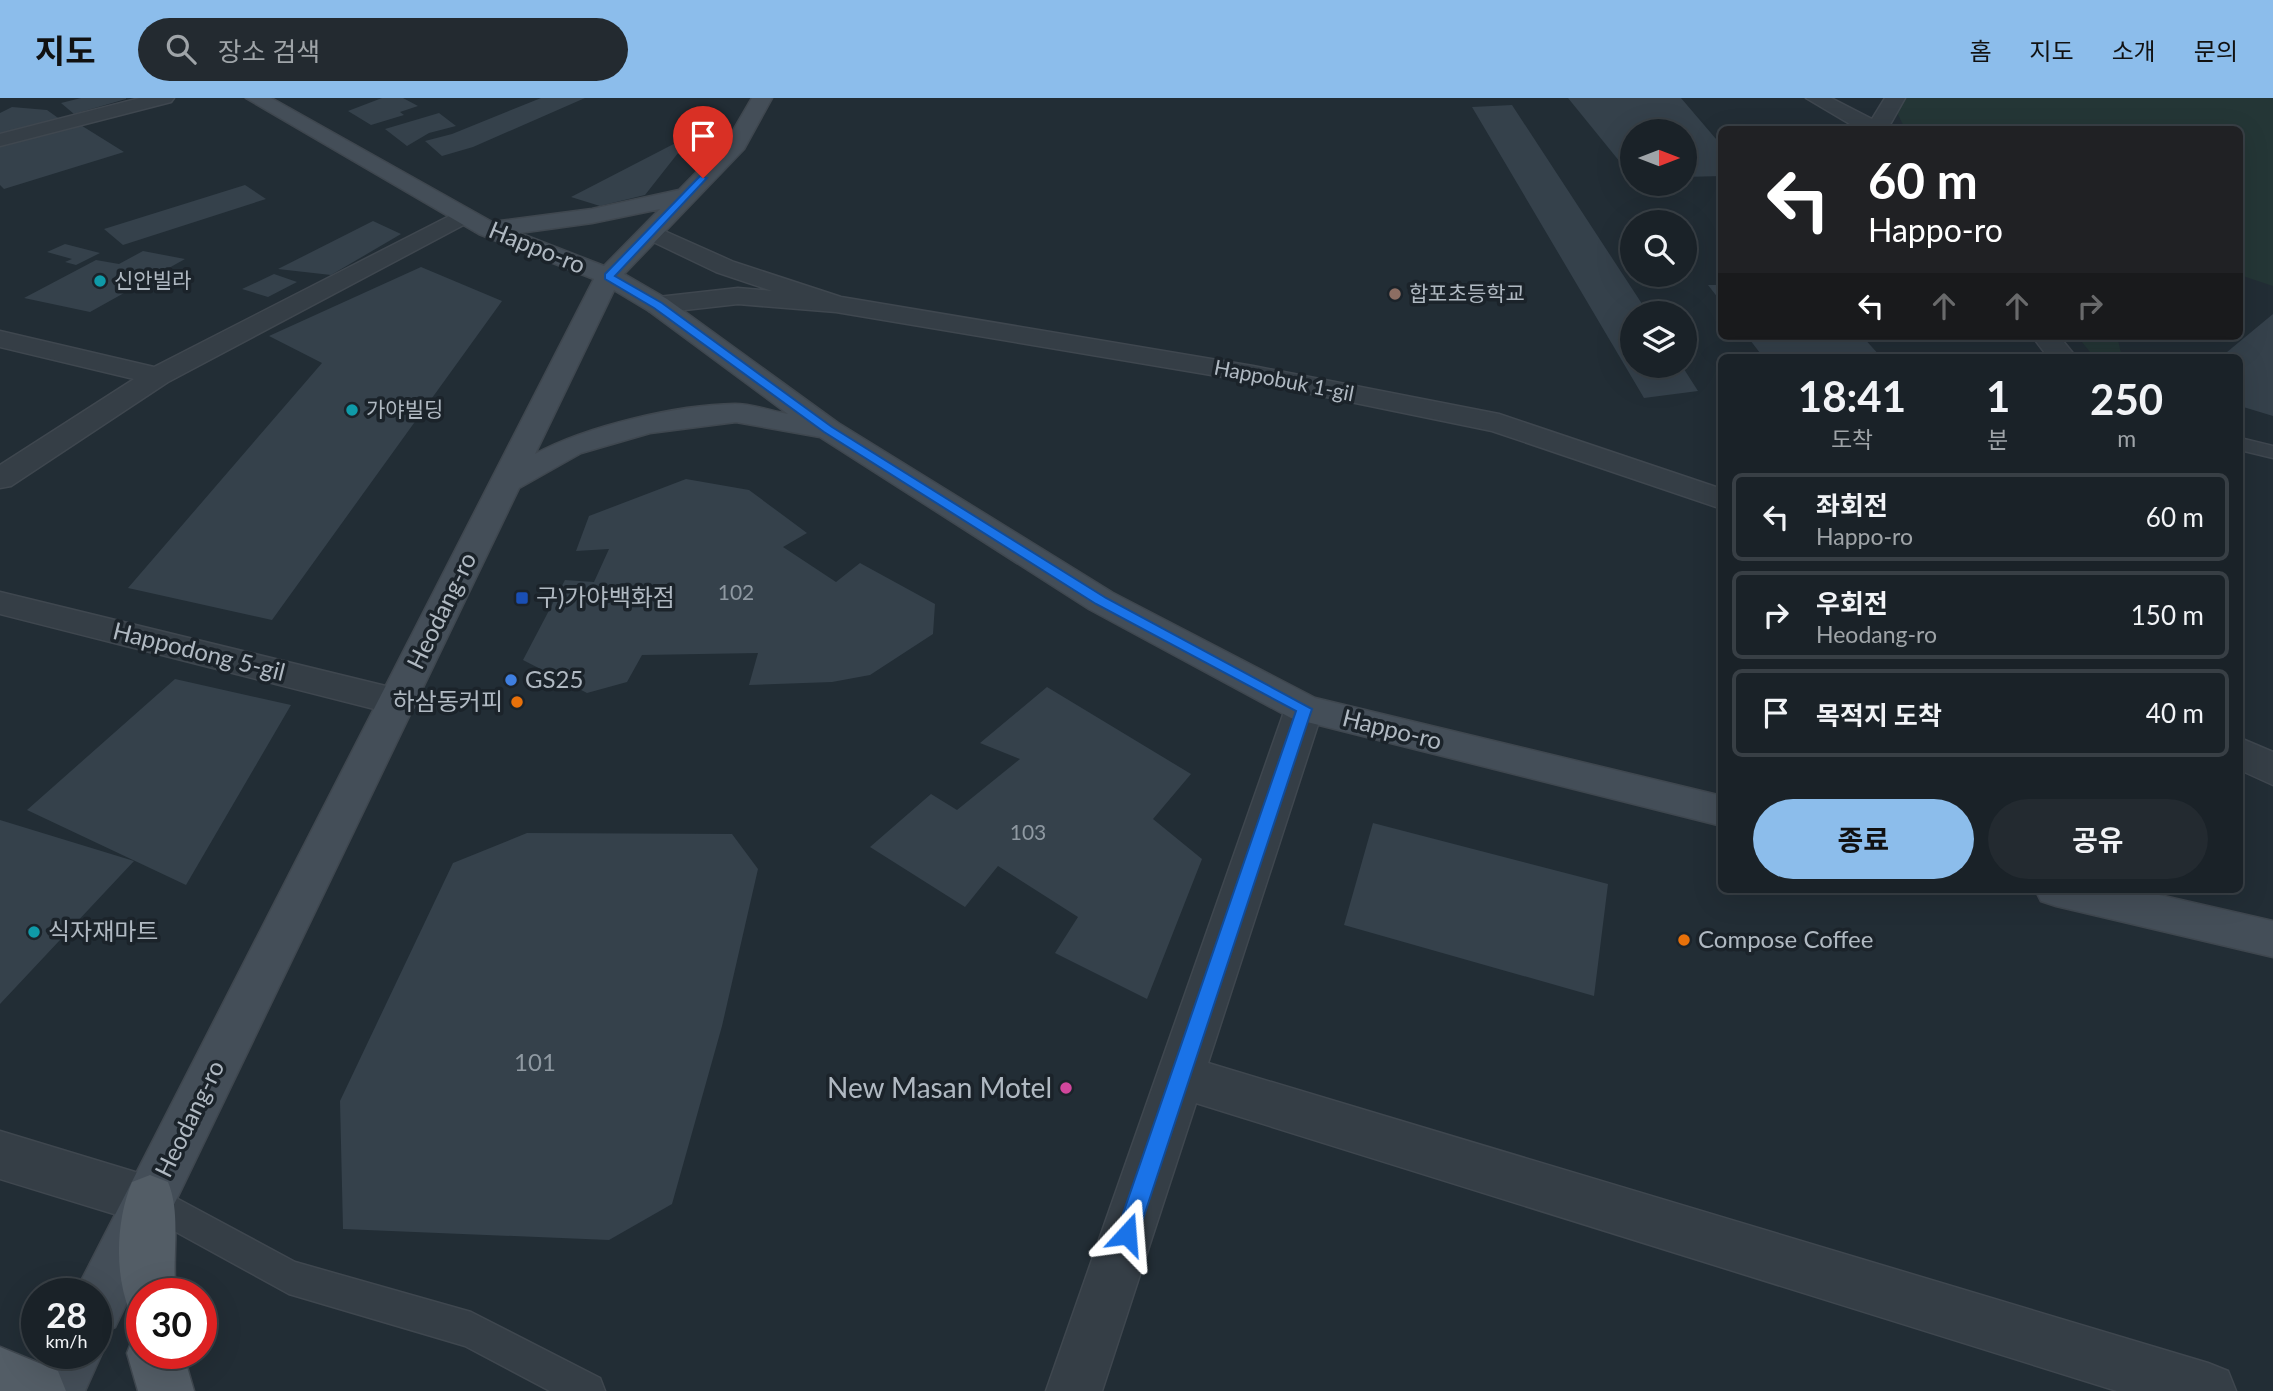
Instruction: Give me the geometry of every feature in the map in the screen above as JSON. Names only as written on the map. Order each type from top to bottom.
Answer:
[{"type":"main road","name":"Happo-ro","points":[[256,98],[475,222],[608,276],[658,306],[828,429],[1101,601],[1304,709],[1718,810]]},
{"type":"main road","name":"Heodang-ro","points":[[111,1278],[608,276],[736,144],[762,98]]},
{"type":"main road","points":[[475,222],[581,221],[686,195]]},
{"type":"main road","points":[[506,482],[570,447],[648,425],[736,413],[828,429]]},
{"type":"main road","points":[[2073,893],[2273,939]]},
{"type":"main road","points":[[147,1278],[150,1200]]},
{"type":"main road","points":[[55,1391],[66,1369]]},
{"type":"main road","points":[[160,1369],[166,1391]]},
{"type":"main road","points":[[0,1375],[38,1391]]},
{"type":"street","points":[[0,140],[164,98]]},
{"type":"street","points":[[1816,98],[1871,126]]},
{"type":"street","points":[[1879,126],[1895,98]]},
{"type":"street","points":[[0,479],[158,376],[475,222]]},
{"type":"street","points":[[651,232],[725,267],[836,304]]},
{"type":"street","points":[[658,306],[738,296],[836,304]]},
{"type":"street","name":"Happobuk 1-gil","points":[[836,304],[1253,374],[1499,424],[1685,484],[1718,498]]},
{"type":"street","points":[[0,339],[158,376]]},
{"type":"street","points":[[2048,340],[2060,354]]},
{"type":"street","name":"Happodong 5-gil","points":[[0,603],[398,702]]},
{"type":"street","points":[[1074,1391],[1304,709]]},
{"type":"street","points":[[2243,754],[2273,770]]},
{"type":"street","points":[[1180,1076],[2208,1391]]},
{"type":"street","points":[[0,1156],[150,1200]]},
{"type":"lane","points":[[2243,445],[2273,452]]},
{"type":"lane","points":[[150,1200],[289,1277],[471,1329],[587,1391]]},
{"type":"shaded area","points":[[1890,98],[2273,98],[2273,286],[2243,276],[2243,126],[1904,126]]},
{"type":"shaded area","points":[[2080,340],[2118,340],[2121,354],[2092,354]]},
{"type":"building","points":[[81,98],[126,99],[74,114],[61,103]]},
{"type":"building","points":[[382,98],[403,98],[418,106],[400,112],[404,115],[371,125],[348,111]]},
{"type":"building","points":[[541,98],[585,98],[473,147],[442,156],[425,141],[452,134]]},
{"type":"building","points":[[1568,98],[1681,98],[1718,141],[1718,176],[1698,177],[1698,119],[1620,119],[1620,162]]},
{"type":"building","points":[[1512,105],[1620,270],[1620,287],[1631,287],[1640,301],[1620,301],[1620,357],[1472,107]]},
{"type":"building","points":[[12,107],[47,110],[61,120],[0,137],[0,113]]},
{"type":"building","points":[[439,113],[456,126],[429,133],[407,146],[385,129]]},
{"type":"building","points":[[79,124],[124,152],[4,189],[0,185],[0,144]]},
{"type":"building","points":[[693,134],[645,195],[600,206],[571,197]]},
{"type":"building","points":[[245,185],[266,199],[123,245],[104,229]]},
{"type":"building","points":[[373,221],[401,234],[331,275],[278,269]]},
{"type":"building","points":[[65,244],[100,253],[76,265],[65,262],[72,259],[47,252]]},
{"type":"building","name":"신안빌라","points":[[143,251],[185,259],[90,312],[24,298],[96,260],[119,264]]},
{"type":"building","name":"가야빌딩","points":[[421,267],[502,301],[272,620],[128,588],[322,363],[269,336]]},
{"type":"building","points":[[274,274],[297,282],[268,297],[242,289]]},
{"type":"building","points":[[1708,285],[1718,285],[1718,298]]},
{"type":"building","points":[[2273,314],[2273,416],[2243,407],[2243,354],[2225,354]]},
{"type":"building","points":[[1750,340],[1866,340],[1878,354],[1761,354]]},
{"type":"building","points":[[1632,378],[1690,378],[1698,391],[1644,398]]},
{"type":"building","points":[[686,479],[749,490],[807,533],[783,547],[836,582],[860,563],[935,604],[933,634],[870,675],[832,682],[749,685],[758,653],[642,655],[627,682],[587,693],[523,660],[565,580],[594,582],[609,549],[576,551],[589,516]]},
{"type":"building","points":[[175,679],[291,705],[186,885],[27,810]]},
{"type":"building","points":[[1047,687],[1191,774],[1153,819],[1202,859],[1147,999],[1055,953],[1078,917],[998,866],[965,907],[870,847],[931,794],[957,810],[1020,759],[980,743]]},
{"type":"building","name":"식자재마트","points":[[0,820],[134,861],[0,1004]]},
{"type":"building","points":[[1373,823],[1608,884],[1594,996],[1344,925]]},
{"type":"building","points":[[527,833],[732,834],[758,869],[722,1026],[672,1204],[609,1240],[343,1229],[340,1101],[453,863]]},
{"type":"place","name":"신안빌라","points":[[100,281]]},
{"type":"place","name":"합포초등학교","points":[[1395,294]]},
{"type":"place","name":"가야빌딩","points":[[352,410]]},
{"type":"place","name":"구)가야백화점","points":[[522,598]]},
{"type":"place","name":"GS25","points":[[511,680]]},
{"type":"place","name":"하삼동커피","points":[[517,702]]},
{"type":"place","name":"식자재마트","points":[[34,932]]},
{"type":"place","name":"Compose Coffee","points":[[1684,940]]},
{"type":"place","name":"New Masan Motel","points":[[1066,1088]]},
{"type":"route","points":[[703,178],[608,276],[658,306],[828,429],[1101,601],[1304,709],[1127,1234]]}]
